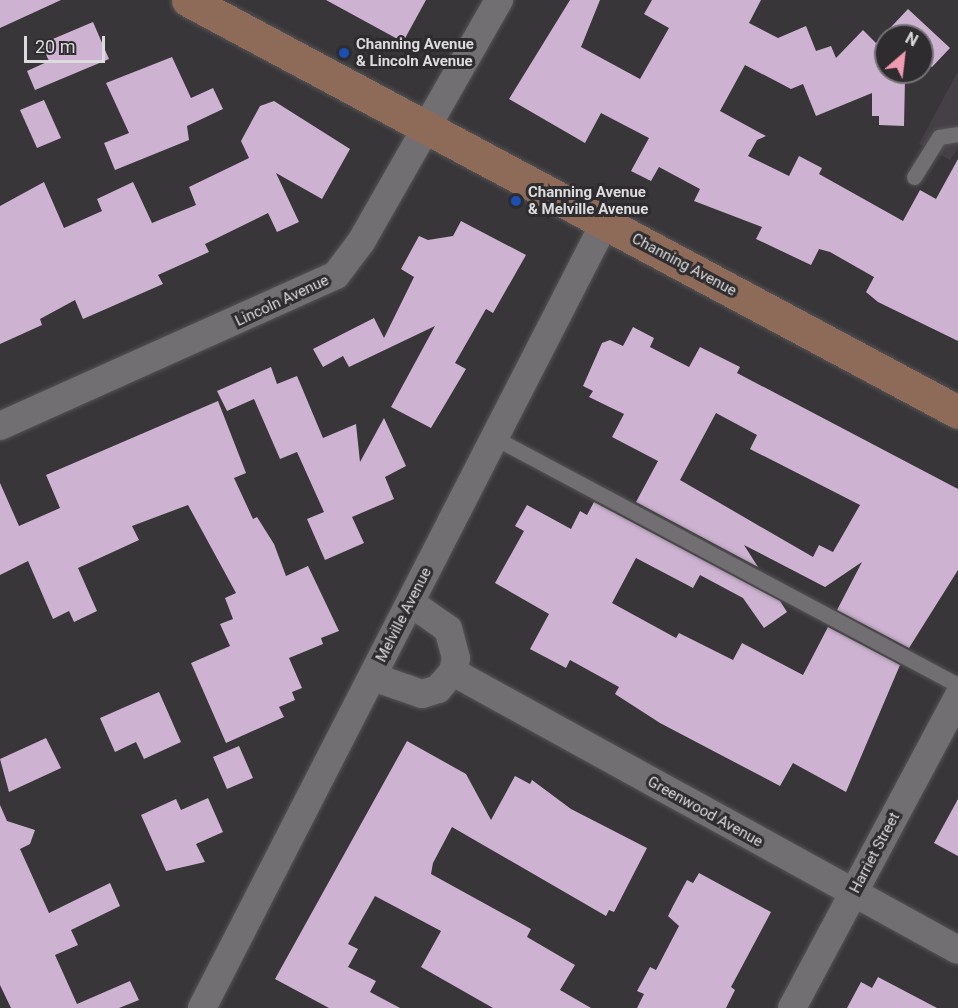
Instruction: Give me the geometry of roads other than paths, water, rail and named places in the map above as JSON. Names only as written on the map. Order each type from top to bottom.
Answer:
[{"type":"street","name":"Channing Avenue","points":[[188,0],[429,126],[958,412]]},
{"type":"street","name":"Lincoln Avenue","points":[[0,426],[336,275],[429,126],[499,0]]},
{"type":"street","name":"Melville Avenue","points":[[202,1008],[605,222]]},
{"type":"street","points":[[373,677],[422,694],[438,689],[453,672],[456,658],[448,629],[411,603]]},
{"type":"street","name":"Greenwood Avenue","points":[[453,672],[958,950]]},
{"type":"street","name":"Harriet Street","points":[[792,1008],[958,697]]},
{"type":"lane","points":[[914,177],[939,137],[958,134]]},
{"type":"lane","points":[[495,438],[958,685]]},
{"type":"place","name":"Channing Avenue & Lincoln Avenue","points":[[344,53]]},
{"type":"place","name":"Channing Avenue & Melville Avenue","points":[[516,201]]}]
